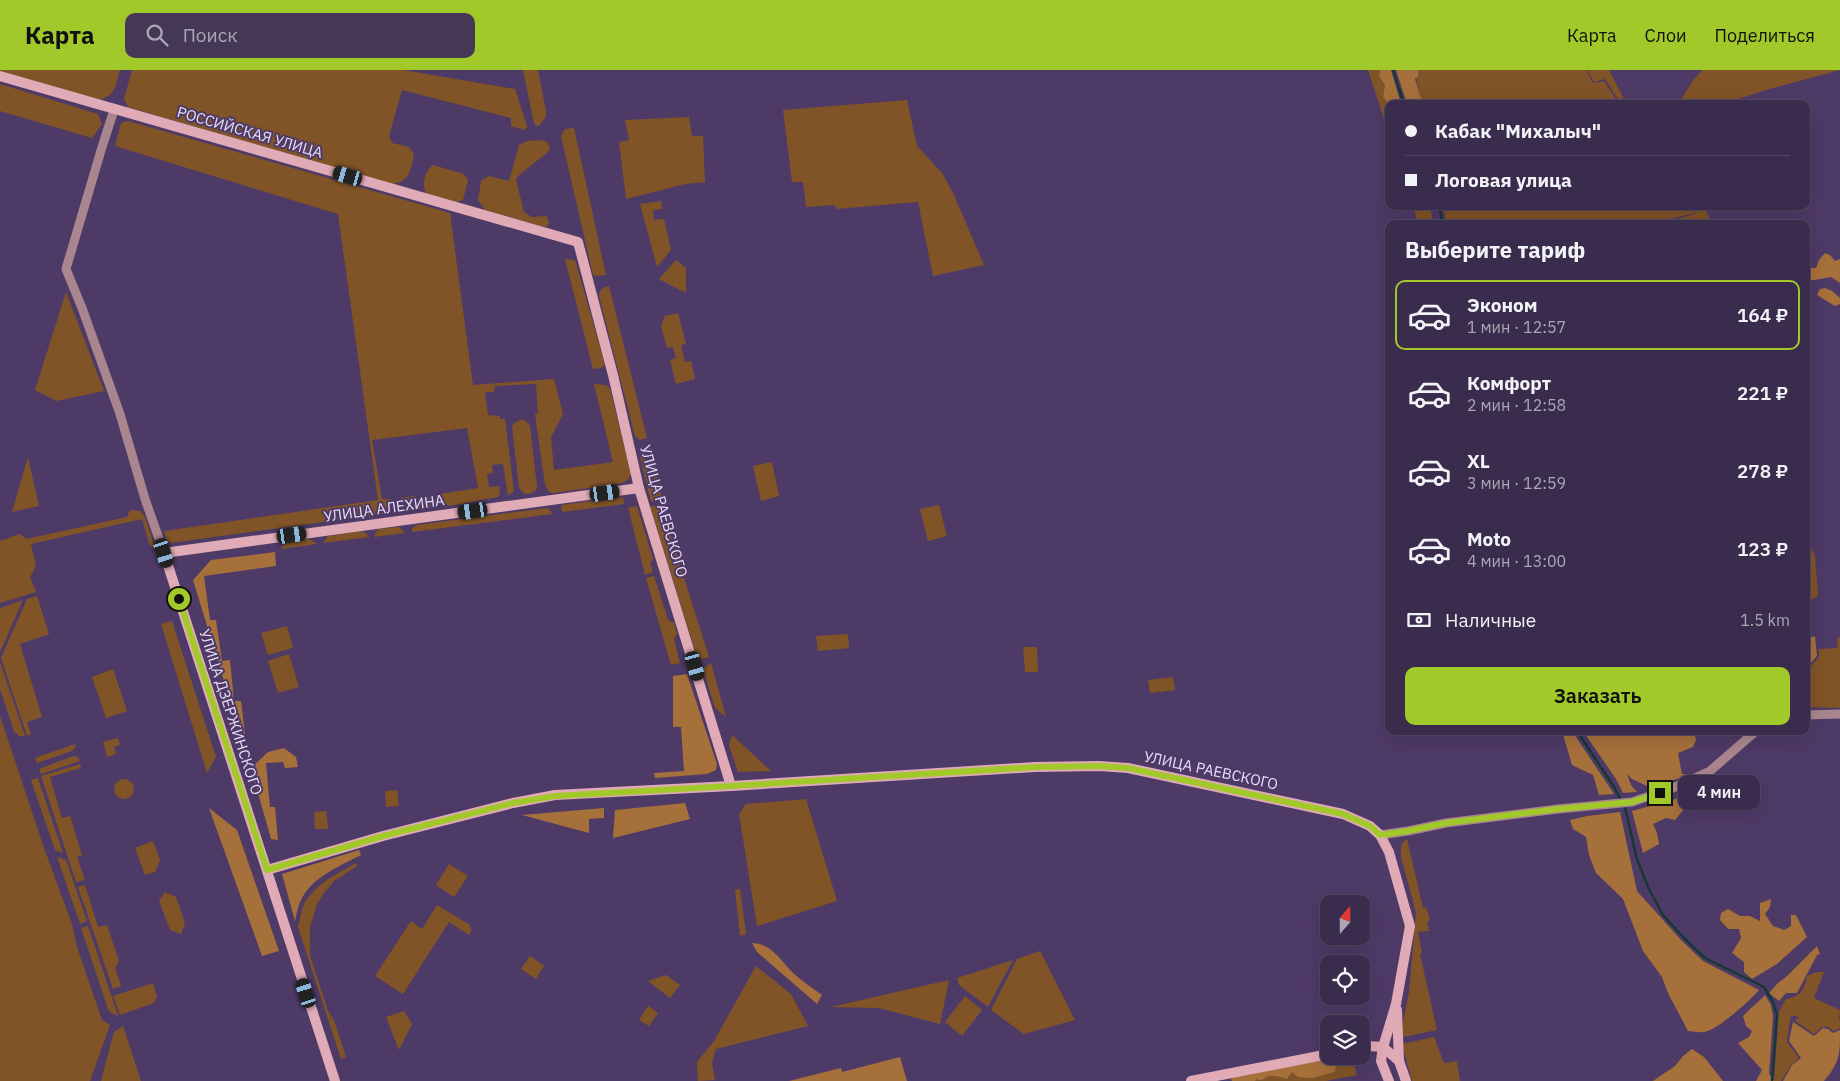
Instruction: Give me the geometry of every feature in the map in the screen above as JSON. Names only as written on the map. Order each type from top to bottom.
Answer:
[{"type":"main road","name":"РОССИЙСКАЯ УЛИЦА","points":[[0,76],[578,242]]},
{"type":"main road","name":"УЛИЦА РАЕВСКОГО","points":[[578,242],[613,375],[639,488],[731,786]]},
{"type":"main road","name":"УЛИЦА АЛЕХИНА","points":[[164,553],[639,488]]},
{"type":"main road","name":"УЛИЦА ДЗЕРЖИНСКОГО","points":[[164,553],[335,1081]]},
{"type":"main road","name":"УЛИЦА РАЕВСКОГО","points":[[267,870],[368,840],[513,803],[555,796],[1036,767],[1099,766],[1128,768],[1343,814],[1370,826],[1380,835]]},
{"type":"main road","points":[[1380,835],[1389,852],[1410,926],[1396,1004],[1383,1047],[1381,1061],[1389,1081]]},
{"type":"main road","points":[[1396,1004],[1399,1060],[1406,1081]]},
{"type":"main road","points":[[1370,1046],[1383,1047],[1399,1060]]},
{"type":"main road","points":[[1191,1081],[1320,1056]]},
{"type":"street","name":"УЛИЦА ДЗЕРЖИНСКОГО","points":[[114,110],[66,269],[120,414],[145,499],[164,553]]},
{"type":"street","points":[[1810,715],[1840,714]]},
{"type":"street","points":[[1380,835],[1446,823],[1632,802],[1673,788],[1710,771],[1751,735]]},
{"type":"shaded area","points":[[0,70],[120,70],[114,90],[103,99],[97,100]]},
{"type":"shaded area","points":[[132,70],[403,70],[515,89],[527,126],[525,130],[511,126],[511,118],[402,90],[389,136],[392,143],[409,147],[414,154],[409,175],[398,183],[391,184],[128,107],[124,99]]},
{"type":"shaded area","points":[[523,70],[538,70],[546,111],[546,116],[539,126],[535,125],[533,119]]},
{"type":"shaded area","points":[[1368,70],[1380,70],[1379,76],[1385,85],[1383,97],[1386,100],[1385,122]]},
{"type":"shaded area","points":[[1380,70],[1391,70],[1400,100],[1386,100],[1383,97],[1385,85],[1379,76]]},
{"type":"shaded area","points":[[1396,70],[1418,70],[1419,76],[1415,79],[1422,100],[1406,100]]},
{"type":"shaded area","points":[[1418,70],[1586,70],[1593,83],[1604,81],[1616,100],[1422,100],[1416,79],[1420,76]]},
{"type":"shaded area","points":[[1587,70],[1609,70],[1623,97],[1622,100],[1618,100],[1605,79],[1594,82]]},
{"type":"shaded area","points":[[1702,70],[1840,70],[1736,100],[1681,100]]},
{"type":"shaded area","points":[[0,84],[98,114],[102,124],[92,138],[0,111]]},
{"type":"shaded area","points":[[907,100],[917,146],[942,173],[953,193],[984,265],[933,276],[918,202],[836,209],[835,205],[806,207],[803,182],[792,182],[783,110]]},
{"type":"shaded area","points":[[689,117],[692,136],[703,136],[705,182],[685,184],[626,199],[619,142],[629,140],[625,120]]},
{"type":"shaded area","points":[[128,121],[450,213],[473,385],[554,379],[563,414],[551,437],[554,470],[613,462],[594,384],[606,385],[610,389],[631,474],[628,480],[622,483],[554,493],[549,492],[545,485],[535,414],[538,413],[536,384],[495,386],[494,392],[485,392],[488,415],[500,416],[500,419],[505,419],[514,491],[508,496],[503,464],[492,465],[493,473],[487,474],[489,487],[499,486],[500,493],[498,497],[449,506],[442,502],[440,494],[478,488],[467,428],[372,440],[382,499],[391,499],[393,507],[389,513],[170,543],[166,539],[164,531],[378,500],[338,214],[115,146],[121,123]]},
{"type":"shaded area","points":[[574,128],[606,275],[593,275],[561,136],[565,129]]},
{"type":"shaded area","points":[[541,140],[547,142],[550,147],[548,152],[519,175],[516,180],[524,212],[532,217],[546,216],[549,222],[548,226],[544,227],[485,210],[478,200],[481,181],[489,176],[509,181],[519,145],[528,141]]},
{"type":"shaded area","points":[[433,165],[464,174],[468,180],[463,200],[457,202],[426,193],[424,186],[425,178]]},
{"type":"shaded area","points":[[661,201],[662,209],[653,210],[654,220],[664,219],[671,250],[657,267],[640,204]]},
{"type":"shaded area","points":[[1414,210],[1431,210],[1432,220],[1417,220]]},
{"type":"shaded area","points":[[1444,210],[1706,210],[1710,220],[1675,220],[1700,212],[1668,220],[1446,219]]},
{"type":"shaded area","points":[[1825,253],[1830,255],[1835,261],[1840,259],[1840,283],[1831,277],[1810,280],[1810,268],[1816,268],[1819,260]]},
{"type":"shaded area","points":[[565,259],[575,260],[605,364],[602,368],[593,369]]},
{"type":"shaded area","points":[[676,260],[686,268],[686,293],[659,279]]},
{"type":"shaded area","points":[[609,286],[647,438],[640,440],[635,436],[599,296],[602,289]]},
{"type":"shaded area","points":[[1825,288],[1840,298],[1840,304],[1835,306],[1817,295],[1820,289]]},
{"type":"shaded area","points":[[66,292],[104,391],[56,401],[35,390]]},
{"type":"shaded area","points":[[678,313],[686,344],[681,345],[685,362],[691,361],[695,379],[676,384],[670,360],[676,358],[673,347],[667,348],[661,326],[665,316]]},
{"type":"shaded area","points":[[523,419],[530,425],[537,487],[530,494],[525,494],[519,488],[512,427],[514,423]]},
{"type":"shaded area","points":[[651,448],[662,499],[651,502],[640,457],[644,450]]},
{"type":"shaded area","points":[[28,457],[39,506],[12,512]]},
{"type":"shaded area","points":[[772,462],[779,496],[761,501],[753,466]]},
{"type":"shaded area","points":[[415,496],[419,499],[431,497],[433,503],[429,508],[404,511],[401,507],[400,498]]},
{"type":"shaded area","points":[[623,497],[624,504],[562,512],[561,505]]},
{"type":"shaded area","points":[[661,505],[709,657],[702,659],[697,657],[650,506]]},
{"type":"shaded area","points":[[939,505],[947,536],[928,541],[920,509]]},
{"type":"shaded area","points":[[637,506],[653,559],[650,563],[653,572],[645,575],[628,508]]},
{"type":"shaded area","points":[[547,508],[552,514],[412,532],[412,528],[417,525]]},
{"type":"shaded area","points":[[130,510],[140,511],[145,517],[153,547],[150,546],[142,519],[31,544],[36,566],[30,577],[36,592],[0,603],[0,541],[20,534],[26,539],[127,517]]},
{"type":"shaded area","points":[[399,527],[405,533],[374,537],[378,529]]},
{"type":"shaded area","points":[[361,531],[369,537],[323,543],[328,536]]},
{"type":"shaded area","points":[[309,539],[317,544],[281,549],[286,543]]},
{"type":"shaded area","points":[[1810,546],[1815,556],[1818,595],[1810,599]]},
{"type":"shaded area","points":[[275,552],[276,566],[204,576],[210,620],[216,620],[222,661],[230,660],[234,701],[241,701],[245,734],[239,730],[193,580],[211,560]]},
{"type":"shaded area","points":[[654,576],[668,620],[674,623],[677,634],[674,639],[680,663],[671,665],[646,578]]},
{"type":"shaded area","points":[[37,596],[49,634],[20,644],[42,717],[27,722],[31,734],[27,736],[1,658],[27,599]]},
{"type":"shaded area","points":[[23,600],[0,652],[0,608]]},
{"type":"shaded area","points":[[172,621],[216,757],[207,773],[161,624]]},
{"type":"shaded area","points":[[287,626],[293,648],[268,655],[261,633]]},
{"type":"shaded area","points":[[848,634],[849,648],[818,651],[816,636]]},
{"type":"shaded area","points":[[1815,636],[1817,656],[1810,664],[1810,638]]},
{"type":"shaded area","points":[[1838,637],[1840,637],[1840,708],[1810,707],[1811,666],[1819,657],[1819,649],[1837,648]]},
{"type":"shaded area","points":[[1023,647],[1037,647],[1038,672],[1025,672]]},
{"type":"shaded area","points":[[289,654],[299,687],[278,693],[268,661]]},
{"type":"shaded area","points":[[0,662],[25,736],[19,736],[14,731],[0,689]]},
{"type":"shaded area","points":[[711,663],[726,717],[715,708],[703,669]]},
{"type":"shaded area","points":[[113,669],[127,711],[106,718],[92,677]]},
{"type":"shaded area","points":[[687,674],[717,764],[716,770],[707,774],[655,778],[654,773],[684,771],[681,727],[673,727],[673,676]]},
{"type":"shaded area","points":[[1173,677],[1175,690],[1150,693],[1148,680]]},
{"type":"shaded area","points":[[0,716],[44,848],[72,924],[77,947],[102,1020],[110,1025],[90,1081],[0,1081]]},
{"type":"shaded area","points":[[732,735],[771,771],[738,772],[729,745]]},
{"type":"shaded area","points":[[1563,735],[1575,735],[1614,794],[1599,795],[1593,775],[1572,765]]},
{"type":"shaded area","points":[[1586,735],[1695,735],[1696,740],[1693,747],[1678,753],[1682,774],[1691,774],[1651,788],[1632,779],[1627,774],[1631,785],[1637,792],[1623,793],[1616,779]]},
{"type":"shaded area","points":[[118,738],[120,745],[114,747],[116,754],[107,757],[103,742]]},
{"type":"shaded area","points":[[75,744],[76,746],[72,751],[37,763],[35,758]]},
{"type":"shaded area","points":[[284,748],[296,757],[298,767],[285,768],[283,762],[266,763],[270,807],[275,807],[278,840],[271,839],[251,768],[268,752]]},
{"type":"shaded area","points":[[73,756],[78,757],[80,761],[41,774],[39,769]]},
{"type":"shaded area","points":[[80,764],[81,768],[50,777],[62,818],[70,816],[82,855],[77,857],[85,880],[76,882],[41,776]]},
{"type":"shaded area","points":[[38,778],[63,853],[55,850],[31,780]]},
{"type":"shaded area","points":[[124,779],[131,782],[134,789],[131,796],[124,799],[117,796],[114,789],[117,782]]},
{"type":"shaded area","points":[[1705,788],[1723,810],[1703,799],[1684,809],[1675,820],[1666,818],[1653,824],[1659,844],[1643,853],[1632,811],[1679,798]]},
{"type":"shaded area","points":[[397,790],[399,806],[386,807],[385,791]]},
{"type":"shaded area","points":[[806,799],[837,901],[757,926],[739,814],[746,804]]},
{"type":"shaded area","points":[[685,803],[690,819],[613,838],[615,810]]},
{"type":"shaded area","points":[[209,808],[237,830],[279,951],[262,956]]},
{"type":"shaded area","points":[[604,808],[604,818],[589,819],[589,833],[522,815]]},
{"type":"shaded area","points":[[326,811],[328,829],[315,829],[314,812]]},
{"type":"shaded area","points":[[1620,812],[1637,891],[1681,940],[1703,961],[1759,990],[1733,1014],[1709,1030],[1702,1032],[1688,1031],[1668,993],[1662,977],[1643,951],[1623,899],[1596,873],[1589,855],[1586,837],[1573,829],[1570,820]]},
{"type":"shaded area","points":[[1407,839],[1423,908],[1426,907],[1430,920],[1427,922],[1429,931],[1418,932],[1422,953],[1420,954],[1437,1030],[1403,1037],[1402,1028],[1409,992],[1416,913],[1401,857],[1401,847]]},
{"type":"shaded area","points":[[153,841],[160,860],[155,872],[145,875],[135,848]]},
{"type":"shaded area","points":[[359,850],[361,855],[328,872],[307,890],[300,903],[295,921],[282,874]]},
{"type":"shaded area","points":[[57,857],[66,860],[87,921],[80,924]]},
{"type":"shaded area","points":[[356,863],[357,866],[334,881],[324,893],[317,904],[310,927],[310,956],[328,1011],[334,1020],[346,1057],[341,1059],[298,927],[304,904],[314,891],[327,880]]},
{"type":"shaded area","points":[[449,864],[468,876],[454,897],[436,885]]},
{"type":"shaded area","points":[[85,885],[98,927],[107,925],[119,961],[115,968],[121,986],[113,989],[78,887]]},
{"type":"shaded area","points":[[740,889],[746,934],[740,936],[735,890]]},
{"type":"shaded area","points":[[165,892],[176,897],[185,923],[181,934],[170,930],[159,901]]},
{"type":"shaded area","points":[[1771,899],[1770,907],[1765,914],[1773,926],[1784,930],[1791,926],[1791,915],[1796,915],[1807,937],[1777,964],[1752,979],[1744,972],[1744,962],[1732,953],[1741,938],[1739,929],[1728,929],[1720,920],[1721,913],[1728,909],[1740,916],[1750,916],[1760,921],[1760,903]]},
{"type":"shaded area","points":[[437,905],[470,925],[471,931],[469,935],[449,922],[403,994],[375,976],[411,921],[422,929]]},
{"type":"shaded area","points":[[88,926],[118,1016],[108,1009],[81,928]]},
{"type":"shaded area","points":[[752,943],[760,944],[772,951],[793,973],[822,995],[817,1004],[757,952]]},
{"type":"shaded area","points":[[1817,946],[1820,954],[1817,955],[1797,993],[1786,993],[1779,1001],[1769,993],[1777,984]]},
{"type":"shaded area","points":[[1040,951],[1075,1020],[1024,1034],[991,1010],[1017,959]]},
{"type":"shaded area","points":[[530,956],[544,966],[536,979],[521,969]]},
{"type":"shaded area","points":[[1013,960],[988,1007],[959,985],[957,978]]},
{"type":"shaded area","points":[[756,966],[791,994],[808,1026],[716,1049],[712,1062],[715,1080],[698,1081],[697,1062],[714,1041]]},
{"type":"shaded area","points":[[1817,972],[1824,972],[1814,998],[1840,1010],[1840,1028],[1834,1031],[1828,1027],[1822,1027],[1814,1034],[1795,1021],[1799,1017],[1791,1015],[1787,1042],[1799,1058],[1791,1065],[1781,1081],[1774,1081],[1779,1011],[1786,999],[1801,992],[1805,986],[1807,976]]},
{"type":"shaded area","points":[[666,975],[680,985],[670,998],[648,981]]},
{"type":"shaded area","points":[[949,980],[940,1024],[879,1008],[831,1007]]},
{"type":"shaded area","points":[[153,983],[157,996],[154,1003],[120,1015],[113,996]]},
{"type":"shaded area","points":[[1765,995],[1771,1005],[1773,1016],[1769,1074],[1774,1081],[1756,1081],[1762,1070],[1738,1043],[1749,1037],[1752,1031],[1746,1026],[1743,1016]]},
{"type":"shaded area","points":[[965,996],[982,1010],[962,1036],[945,1022]]},
{"type":"shaded area","points":[[648,1006],[658,1013],[649,1026],[639,1020]]},
{"type":"shaded area","points":[[404,1011],[412,1024],[399,1050],[386,1017]]},
{"type":"shaded area","points":[[1793,1022],[1814,1036],[1823,1028],[1833,1033],[1840,1030],[1838,1058],[1824,1081],[1783,1081],[1792,1065],[1801,1058],[1789,1041]]},
{"type":"shaded area","points":[[123,1026],[141,1081],[101,1081],[114,1032]]},
{"type":"shaded area","points":[[1434,1037],[1444,1063],[1457,1061],[1460,1081],[1412,1081],[1402,1044]]},
{"type":"shaded area","points":[[1692,1049],[1704,1057],[1723,1081],[1653,1081],[1675,1066]]},
{"type":"shaded area","points":[[900,1057],[907,1081],[789,1081],[841,1068],[842,1072]]},
{"type":"shaded area","points":[[1320,1061],[1320,1065],[1354,1065],[1357,1075],[1326,1081],[1232,1081],[1231,1078]]},
{"type":"shaded area","points":[[1320,1061],[1320,1065],[1336,1065],[1334,1072],[1313,1078],[1298,1077],[1292,1072],[1287,1079],[1269,1076],[1261,1080],[1256,1079],[1255,1081],[1232,1081],[1231,1078]]},
{"type":"waterway","points":[[1393,70],[1403,100]]},
{"type":"waterway","points":[[1440,210],[1442,220]]},
{"type":"waterway","points":[[1580,735],[1614,787],[1625,808],[1637,859],[1648,887],[1663,915],[1705,958],[1764,987],[1773,1002],[1777,1015],[1772,1081]]},
{"type":"route","points":[[179,599],[267,870],[383,836],[513,803],[555,796],[1036,767],[1099,766],[1128,768],[1343,814],[1370,826],[1380,835],[1446,823],[1632,802],[1660,793]]}]
